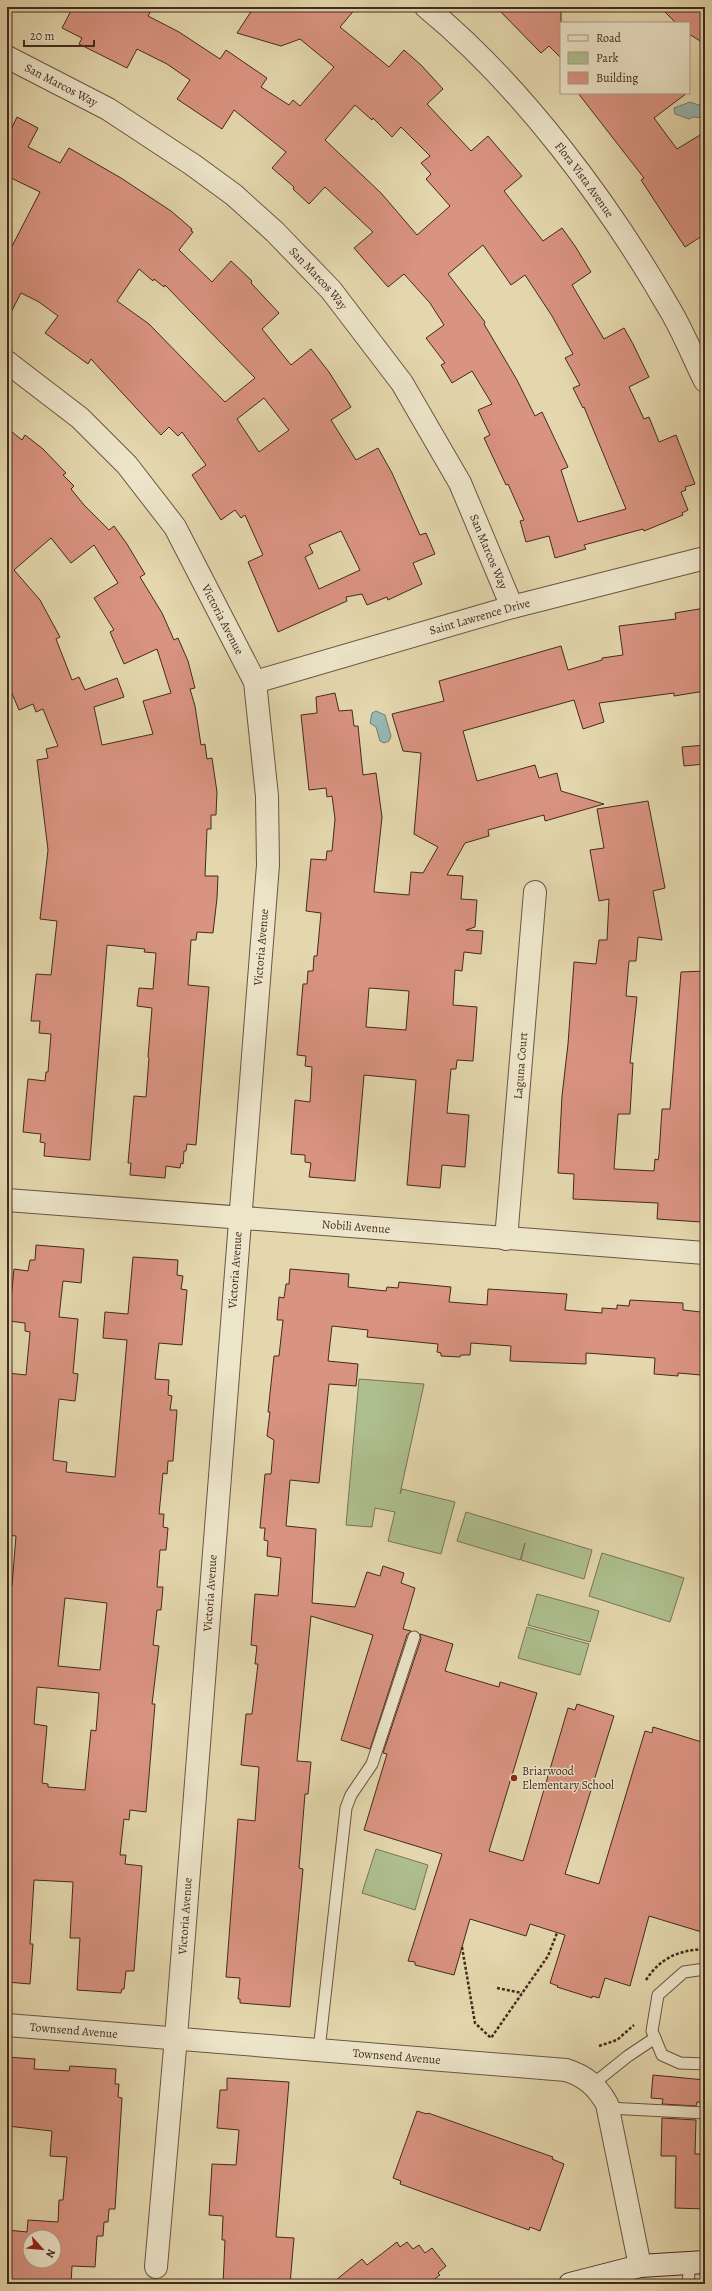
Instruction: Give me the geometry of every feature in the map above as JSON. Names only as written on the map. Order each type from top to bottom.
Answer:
[{"type":"street","name":"Flora Vista Avenue","points":[[426,7],[504,79],[556,143],[619,226],[670,309],[705,381]]},
{"type":"street","name":"San Marcos Way","points":[[7,57],[108,109],[193,165],[234,195],[275,232],[331,290],[402,383],[460,483],[512,607]]},
{"type":"street","name":"Victoria Avenue","points":[[7,362],[80,418],[127,465],[175,527],[255,682],[267,796],[268,865],[239,1218],[176,2037],[156,2267]]},
{"type":"street","name":"Saint Lawrence Drive","points":[[255,682],[512,607],[705,558]]},
{"type":"street","name":"Laguna Court","points":[[506,1239],[535,892]]},
{"type":"street","name":"Nobili Avenue","points":[[7,1200],[705,1253]]},
{"type":"street","name":"Townsend Avenue","points":[[7,2025],[176,2037],[566,2070],[577,2074],[593,2084],[599,2090],[608,2108],[640,2266]]},
{"type":"street","points":[[570,2284],[640,2266],[698,2262]]},
{"type":"lane","points":[[319,2050],[346,1808],[351,1795],[372,1764],[414,1637]]},
{"type":"lane","points":[[705,1969],[684,1972],[658,1996],[652,2031],[662,2055],[680,2063],[705,2064]]},
{"type":"lane","points":[[593,2084],[628,2056],[655,2038]]},
{"type":"lane","points":[[608,2108],[705,2113]]},
{"type":"lane","points":[[688,2284],[698,2262]]},
{"type":"path","points":[[462,1947],[475,2023],[491,2038],[548,1956],[557,1932]]},
{"type":"path","points":[[496,1988],[522,1993]]},
{"type":"green space","points":[[359,1379],[424,1384],[400,1494],[402,1489],[455,1502],[441,1554],[388,1541],[395,1512],[375,1508],[372,1527],[346,1525]]},
{"type":"green space","points":[[466,1512],[592,1550],[584,1579],[521,1560],[525,1543],[520,1560],[457,1541]]},
{"type":"green space","points":[[602,1553],[684,1578],[670,1622],[589,1596]]},
{"type":"green space","points":[[537,1594],[599,1611],[590,1642],[528,1625]]},
{"type":"green space","points":[[527,1627],[589,1644],[580,1675],[518,1658]]},
{"type":"green space","points":[[376,1849],[428,1865],[415,1910],[362,1893]]},
{"type":"water","points":[[690,102],[705,107],[705,118],[693,117],[689,119],[675,114],[674,108]]},
{"type":"water","points":[[376,711],[385,715],[391,736],[389,741],[384,743],[380,741],[376,727],[370,723],[372,713]]},
{"type":"building","points":[[73,7],[153,7],[148,16],[179,32],[220,59],[226,50],[267,78],[261,87],[289,105],[293,100],[300,106],[334,67],[300,39],[281,46],[237,33],[254,7],[357,7],[340,27],[389,67],[404,50],[421,65],[443,89],[427,104],[471,151],[488,136],[522,176],[504,191],[543,241],[562,228],[575,246],[591,272],[572,285],[604,339],[624,328],[649,377],[629,387],[644,419],[649,417],[659,442],[676,435],[695,484],[685,487],[686,490],[681,492],[688,510],[682,513],[683,515],[644,531],[643,529],[584,545],[586,549],[555,558],[549,536],[526,542],[520,521],[524,520],[508,484],[506,485],[484,438],[490,435],[478,410],[492,404],[472,371],[452,383],[441,365],[445,363],[426,338],[444,325],[430,303],[404,274],[388,287],[354,248],[373,232],[325,187],[309,204],[293,189],[294,187],[272,168],[286,152],[234,110],[222,129],[177,99],[190,80],[167,64],[137,49],[127,68],[79,44],[82,38],[62,28]],"holes":[[[355,105],[372,120],[373,118],[392,137],[401,127],[430,156],[421,163],[431,174],[426,179],[450,206],[417,235],[381,193],[325,140]],[[483,245],[511,285],[525,275],[552,316],[573,354],[565,358],[580,385],[573,388],[583,408],[584,407],[626,509],[578,522],[561,470],[568,467],[542,412],[535,416],[517,380],[484,324],[485,322],[448,274]]]},
{"type":"building","points":[[496,7],[561,7],[560,57],[549,46],[541,53]]},
{"type":"building","points":[[660,7],[705,7],[705,44],[690,35],[690,22],[675,22]]},
{"type":"building","points":[[579,94],[686,94],[654,118],[677,149],[705,132],[705,234],[685,247],[641,180],[644,178]]},
{"type":"building","points":[[17,117],[38,128],[28,147],[60,163],[69,148],[121,178],[171,211],[192,229],[191,231],[193,232],[179,250],[212,282],[231,261],[252,281],[251,283],[279,313],[262,329],[291,365],[311,349],[329,372],[351,407],[331,420],[356,460],[378,448],[392,473],[420,535],[426,533],[435,554],[413,563],[422,584],[388,600],[387,597],[367,605],[362,594],[346,597],[347,601],[278,632],[248,562],[263,555],[245,515],[241,518],[235,510],[221,520],[192,475],[206,465],[182,432],[178,436],[169,427],[161,435],[91,359],[88,364],[45,333],[58,316],[39,302],[21,293],[7,320],[7,256],[40,192],[7,176],[7,138]],"holes":[[[139,269],[153,281],[154,279],[164,287],[165,285],[255,378],[225,402],[149,324],[117,301]],[[264,398],[289,430],[259,452],[237,419]],[[341,531],[360,570],[319,589],[305,557],[313,553],[309,545]]]},
{"type":"building","points":[[7,428],[22,440],[25,435],[43,449],[66,473],[63,475],[74,486],[71,489],[84,505],[109,530],[114,526],[127,544],[145,574],[140,577],[162,613],[174,640],[178,638],[188,661],[195,688],[190,689],[195,706],[201,745],[205,744],[207,759],[212,758],[217,792],[216,815],[211,815],[211,829],[207,829],[205,876],[218,876],[217,898],[213,933],[197,932],[196,940],[191,940],[188,985],[209,987],[196,1145],[187,1144],[186,1151],[184,1151],[183,1164],[181,1163],[180,1168],[166,1166],[165,1178],[130,1175],[131,1163],[128,1163],[134,1096],[146,1097],[152,1008],[137,1006],[139,988],[153,989],[156,953],[144,952],[145,949],[107,945],[90,1160],[44,1156],[45,1143],[40,1142],[41,1134],[23,1132],[28,1079],[45,1081],[46,1072],[48,1072],[51,1034],[39,1033],[40,1021],[31,1021],[36,974],[51,975],[57,921],[40,919],[48,850],[37,760],[48,758],[46,749],[58,746],[43,709],[36,712],[33,704],[19,710],[7,682]],"holes":[[[51,538],[71,563],[94,545],[118,583],[94,598],[114,630],[110,632],[124,664],[157,649],[171,693],[143,701],[153,734],[102,745],[94,707],[124,697],[117,678],[85,690],[79,677],[72,680],[56,639],[60,637],[40,600],[14,570]]]},
{"type":"building","points":[[705,608],[705,691],[674,696],[674,693],[599,703],[604,722],[583,729],[574,700],[463,731],[477,781],[535,765],[539,778],[557,773],[561,791],[604,804],[545,821],[544,815],[488,830],[489,836],[465,843],[447,875],[463,876],[461,899],[477,900],[475,927],[466,930],[483,931],[481,954],[464,952],[462,971],[455,970],[453,1005],[477,1007],[473,1061],[457,1060],[456,1069],[451,1069],[447,1113],[469,1115],[465,1167],[442,1165],[440,1188],[407,1185],[416,1080],[364,1075],[355,1181],[309,1177],[311,1163],[305,1162],[305,1155],[291,1154],[295,1100],[310,1102],[312,1067],[305,1066],[306,1056],[297,1055],[303,984],[307,984],[308,971],[313,971],[314,956],[317,956],[321,913],[306,911],[311,859],[326,860],[327,851],[332,851],[335,819],[332,796],[327,797],[326,788],[309,790],[301,715],[317,713],[316,697],[335,693],[339,711],[352,710],[354,726],[358,726],[363,775],[376,773],[382,817],[374,892],[409,895],[411,872],[423,873],[438,847],[414,834],[421,753],[403,751],[392,714],[444,701],[439,681],[561,646],[568,670],[602,660],[602,658],[623,655],[619,626],[676,619],[675,613]],"holes":[[[369,988],[409,991],[406,1030],[366,1027]]]},
{"type":"building","points":[[705,745],[705,764],[684,766],[682,747]]},
{"type":"building","points":[[648,801],[665,888],[653,891],[662,940],[638,937],[636,961],[629,961],[626,996],[637,997],[630,1063],[633,1063],[630,1114],[618,1114],[614,1169],[654,1171],[655,1159],[658,1160],[659,1155],[662,1109],[670,1109],[681,972],[705,971],[705,1208],[702,1208],[701,1222],[657,1219],[658,1203],[573,1199],[574,1174],[558,1173],[562,1096],[568,1044],[574,962],[596,964],[599,940],[607,940],[609,899],[599,901],[590,850],[604,848],[597,809]]},
{"type":"building","points":[[36,1245],[84,1249],[81,1283],[63,1281],[59,1317],[78,1319],[73,1373],[78,1374],[75,1401],[59,1399],[53,1460],[67,1462],[66,1472],[115,1477],[127,1340],[103,1338],[105,1312],[128,1314],[133,1257],[178,1260],[177,1275],[183,1276],[181,1289],[187,1290],[182,1345],[159,1343],[155,1379],[169,1380],[168,1395],[172,1396],[170,1410],[177,1410],[173,1461],[168,1461],[167,1474],[163,1473],[159,1514],[164,1514],[163,1527],[168,1528],[166,1550],[160,1550],[157,1587],[163,1587],[161,1610],[157,1610],[153,1645],[159,1646],[152,1704],[155,1704],[146,1812],[130,1810],[129,1820],[124,1819],[120,1855],[126,1855],[125,1864],[142,1866],[134,1971],[126,1971],[124,1989],[122,1989],[121,1993],[77,1990],[80,1938],[70,1938],[73,1882],[34,1880],[30,1944],[33,1944],[30,1984],[7,1982],[7,1585],[12,1586],[16,1536],[7,1535],[7,1373],[26,1375],[30,1332],[25,1331],[25,1323],[9,1321],[14,1269],[28,1271],[30,1260],[35,1260]],"holes":[[[65,1598],[107,1603],[100,1670],[58,1666]],[[37,1687],[99,1693],[96,1731],[91,1730],[85,1790],[48,1787],[48,1784],[42,1783],[47,1726],[34,1724]]]},
{"type":"building","points":[[290,1269],[349,1274],[348,1287],[386,1291],[387,1287],[398,1288],[399,1282],[451,1287],[449,1302],[487,1305],[488,1289],[567,1294],[565,1310],[602,1313],[602,1308],[617,1309],[617,1305],[629,1306],[630,1300],[683,1303],[683,1310],[701,1312],[701,1314],[705,1314],[705,1330],[701,1375],[678,1373],[678,1376],[654,1374],[655,1358],[586,1353],[586,1364],[510,1361],[511,1346],[471,1343],[470,1355],[461,1355],[460,1357],[441,1356],[441,1353],[437,1352],[438,1344],[367,1337],[368,1330],[332,1326],[328,1361],[358,1364],[356,1386],[329,1384],[319,1483],[290,1480],[286,1526],[316,1529],[312,1603],[355,1607],[367,1572],[380,1576],[383,1566],[404,1573],[401,1583],[415,1588],[403,1629],[411,1631],[407,1635],[370,1749],[341,1740],[373,1635],[311,1616],[297,1761],[311,1762],[308,1794],[305,1794],[299,1868],[303,1869],[290,2007],[240,2003],[240,1999],[238,1999],[240,1978],[226,1977],[238,1819],[255,1821],[259,1767],[241,1765],[246,1714],[252,1714],[258,1664],[255,1664],[257,1646],[251,1645],[255,1594],[278,1596],[281,1558],[267,1556],[268,1541],[264,1540],[265,1528],[260,1528],[265,1474],[271,1474],[274,1440],[267,1436],[274,1356],[279,1356],[283,1320],[277,1320],[279,1297],[284,1298],[286,1284],[289,1284]]},
{"type":"building","points":[[420,1634],[453,1644],[445,1671],[499,1687],[500,1682],[537,1693],[489,1851],[523,1861],[568,1708],[575,1710],[577,1704],[614,1716],[565,1874],[599,1884],[645,1731],[652,1733],[653,1727],[705,1743],[705,1933],[649,1916],[630,1986],[605,1978],[599,1998],[592,1996],[592,1998],[557,1987],[558,1986],[550,1983],[565,1935],[530,1924],[526,1936],[470,1919],[454,1975],[415,1965],[415,1962],[408,1961],[442,1854],[364,1830],[387,1754],[383,1753],[421,1639]]},
{"type":"building","points":[[7,2057],[35,2059],[34,2069],[69,2071],[70,2066],[116,2069],[115,2084],[119,2084],[118,2097],[122,2098],[115,2209],[109,2209],[108,2222],[104,2222],[103,2236],[97,2236],[95,2267],[72,2266],[71,2284],[7,2284],[7,2230],[22,2232],[22,2269],[62,2269],[62,2229],[27,2229],[28,2220],[58,2222],[59,2200],[63,2200],[67,2157],[50,2156],[52,2131],[7,2126]]},
{"type":"building","points":[[653,2075],[705,2080],[705,2103],[697,2102],[696,2106],[662,2104],[663,2099],[651,2098]]},
{"type":"building","points":[[227,2078],[289,2082],[276,2237],[294,2238],[290,2284],[223,2284],[225,2240],[222,2240],[223,2216],[209,2215],[212,2164],[236,2165],[239,2130],[217,2128],[220,2090],[227,2090]]},
{"type":"building","points":[[417,2111],[428,2113],[553,2157],[552,2159],[564,2164],[540,2231],[530,2227],[529,2230],[400,2184],[401,2181],[393,2178]]},
{"type":"building","points":[[662,2118],[696,2120],[695,2154],[705,2154],[705,2209],[675,2208],[676,2156],[661,2156]]},
{"type":"building","points":[[397,2242],[400,2247],[407,2242],[413,2249],[419,2245],[425,2253],[432,2248],[446,2266],[438,2273],[440,2275],[428,2284],[331,2284],[362,2259],[367,2265]]},
{"type":"place","name":"Briarwood Elementary School","points":[[514,1778]]}]
